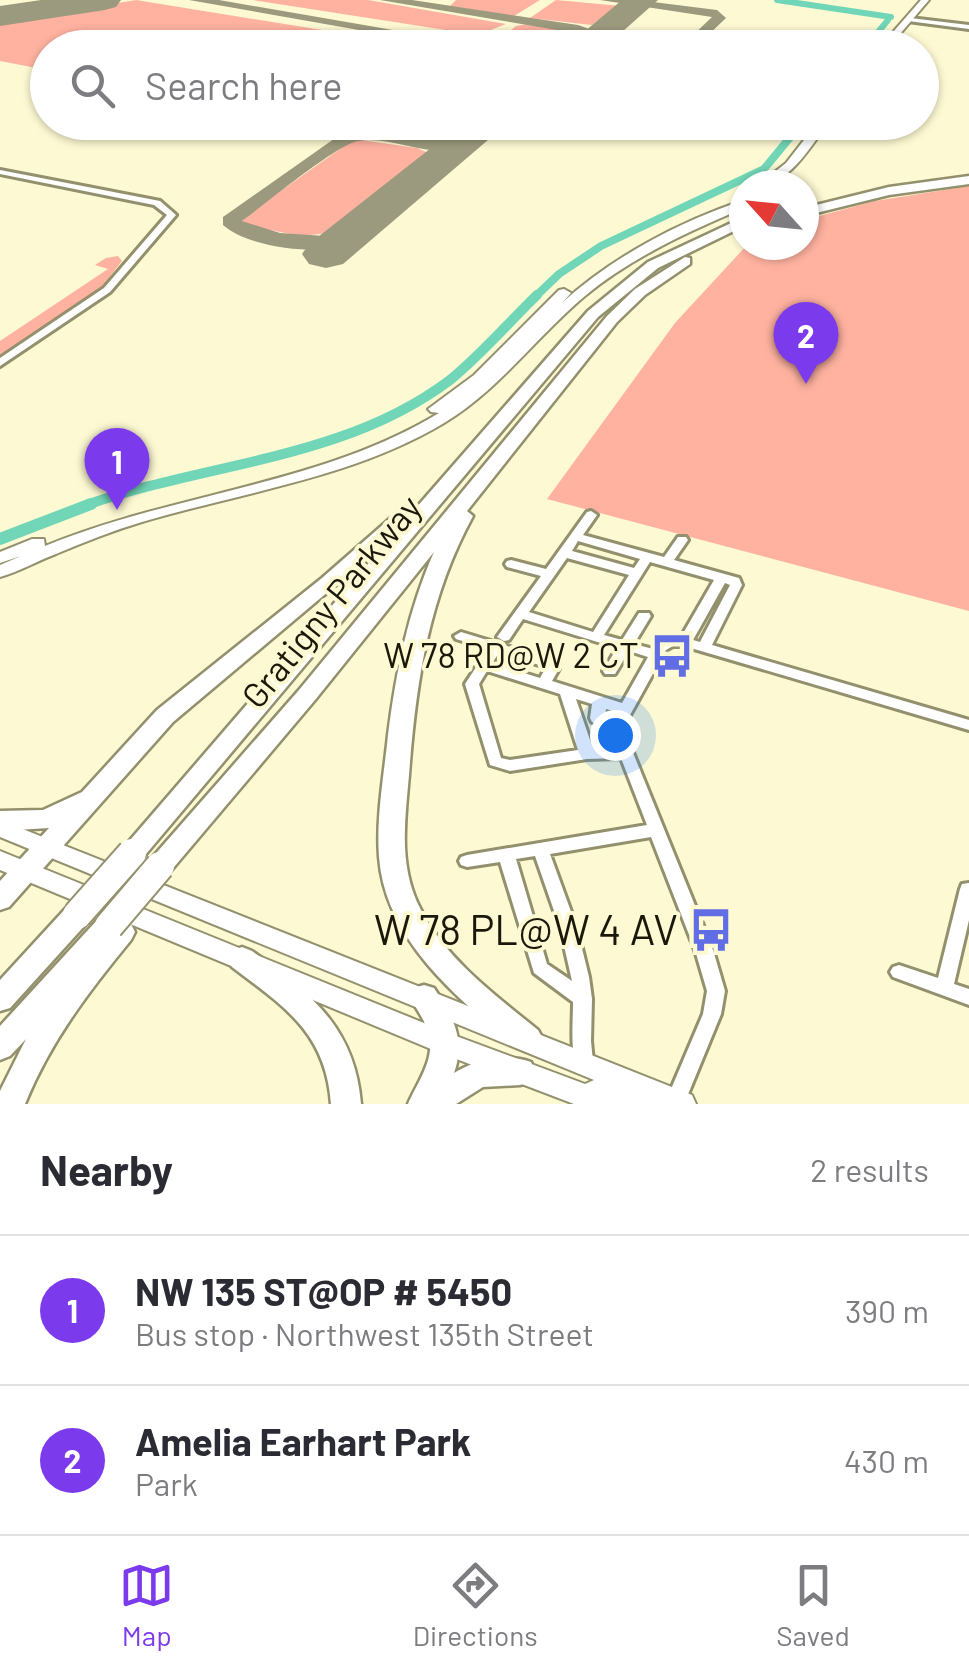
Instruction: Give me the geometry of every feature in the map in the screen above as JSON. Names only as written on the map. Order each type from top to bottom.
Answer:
[{"type":"highway","points":[[819,199],[891,183],[969,176]]},
{"type":"highway","points":[[819,208],[969,176]]},
{"type":"highway","name":"Gratigny Parkway","points":[[0,999],[132,853],[592,314],[623,287],[692,244],[729,228]]},
{"type":"highway","name":"Gratigny Parkway","points":[[115,929],[603,329],[640,292],[681,264],[729,240]]},
{"type":"highway","points":[[505,452],[450,537],[416,624],[404,687],[391,839],[396,884],[435,958],[528,1040]]},
{"type":"highway","points":[[0,899],[165,716],[328,584],[462,463]]},
{"type":"highway","points":[[0,825],[47,819],[71,808],[98,788]]},
{"type":"highway","points":[[0,1047],[115,929]]},
{"type":"highway","points":[[10,1104],[24,1065],[115,929]]},
{"type":"highway","points":[[242,959],[300,1002],[328,1034],[340,1062],[346,1104]]},
{"type":"highway","points":[[424,997],[443,1023],[448,1044],[445,1063],[426,1104]]},
{"type":"highway","points":[[426,1104],[478,1074],[520,1072]]},
{"type":"main road","points":[[904,30],[924,0]]},
{"type":"main road","points":[[897,30],[910,20]]},
{"type":"main road","points":[[783,170],[809,140]]},
{"type":"main road","points":[[798,170],[822,140]]},
{"type":"main road","points":[[0,558],[93,521],[283,472],[402,428],[479,378],[552,304],[600,266],[651,236],[729,202]]},
{"type":"main road","points":[[0,572],[100,530],[294,479],[412,435],[481,393],[565,308],[614,268],[661,240],[729,211]]},
{"type":"main road","points":[[0,825],[48,848],[424,997],[677,1103]]},
{"type":"main road","points":[[0,860],[448,1044],[606,1104]]},
{"type":"main road","points":[[564,1088],[638,1104]]},
{"type":"street","points":[[910,20],[969,26]]},
{"type":"street","points":[[0,172],[156,203],[172,214],[169,223],[148,239],[107,290],[0,363]]},
{"type":"street","points":[[591,515],[472,684],[495,761],[510,766],[587,754],[621,741]]},
{"type":"street","points":[[576,536],[722,577],[736,585],[704,648]]},
{"type":"street","points":[[667,562],[682,540]]},
{"type":"street","points":[[564,553],[637,573]]},
{"type":"street","points":[[597,636],[647,557]]},
{"type":"street","points":[[511,564],[549,574]]},
{"type":"street","points":[[621,741],[626,710],[656,655],[678,642],[694,626],[722,577]]},
{"type":"street","points":[[520,614],[656,655]]},
{"type":"street","points":[[610,670],[644,616]]},
{"type":"street","points":[[694,626],[714,631]]},
{"type":"street","points":[[461,636],[500,642],[548,663],[552,669],[543,684]]},
{"type":"street","points":[[678,642],[969,724]]},
{"type":"street","points":[[484,665],[626,710]]},
{"type":"street","points":[[566,692],[587,754]]},
{"type":"street","points":[[600,702],[597,718],[621,741],[704,950],[716,990],[712,1014],[677,1103]]},
{"type":"street","points":[[466,861],[654,830]]},
{"type":"street","points":[[540,849],[574,952],[583,999],[584,1017],[579,1032],[584,1062]]},
{"type":"street","points":[[506,854],[540,968],[583,999]]},
{"type":"street","points":[[944,988],[969,888]]},
{"type":"street","points":[[899,972],[969,997]]},
{"type":"shaded area","points":[[137,0],[322,30],[30,30],[30,67],[0,61],[0,21]]},
{"type":"shaded area","points":[[253,0],[368,0],[506,24],[491,30],[446,30]]},
{"type":"shaded area","points":[[456,0],[540,0],[514,16],[450,6]]},
{"type":"shaded area","points":[[556,0],[621,6],[592,25],[530,18]]},
{"type":"shaded area","points":[[528,24],[562,30],[511,30]]},
{"type":"shaded area","points":[[353,140],[426,152],[428,158],[330,233],[300,236],[241,224],[245,216]]},
{"type":"shaded area","points":[[395,140],[444,140],[423,143]]},
{"type":"shaded area","points":[[969,186],[969,611],[547,499],[675,323],[733,260],[819,260],[819,216],[875,201]]},
{"type":"shaded area","points":[[118,256],[122,261],[100,289],[0,357],[0,341],[108,269],[95,265]]},
{"type":"waterway","points":[[777,0],[891,17]]},
{"type":"waterway","points":[[880,30],[888,20]]},
{"type":"waterway","points":[[536,296],[559,274],[601,246],[764,169],[788,140]]},
{"type":"waterway","points":[[84,506],[319,444],[365,428],[409,407],[450,380],[536,296]]},
{"type":"waterway","points":[[0,539],[91,504]]},
{"type":"taxiway","points":[[195,0],[379,30]]},
{"type":"taxiway","points":[[386,0],[580,30]]},
{"type":"taxiway","points":[[606,0],[717,14],[719,18],[706,30]]},
{"type":"taxiway","points":[[340,243],[264,236],[230,221],[344,140]]},
{"type":"taxiway","points":[[403,140],[435,145],[465,142]]},
{"type":"runway","points":[[0,16],[105,0]]},
{"type":"runway","points":[[604,30],[642,0]]},
{"type":"runway","points":[[326,254],[467,140]]},
{"type":"place","name":"Amelia Earhart Park","points":[[806,384]]},
{"type":"place","name":"NW 135 ST@OP # 5450","points":[[117,510]]},
{"type":"place","name":"W 78 RD@W 2 CT","points":[[672,656]]},
{"type":"place","name":"W 78 PL@W 4 AV","points":[[711,930]]}]
